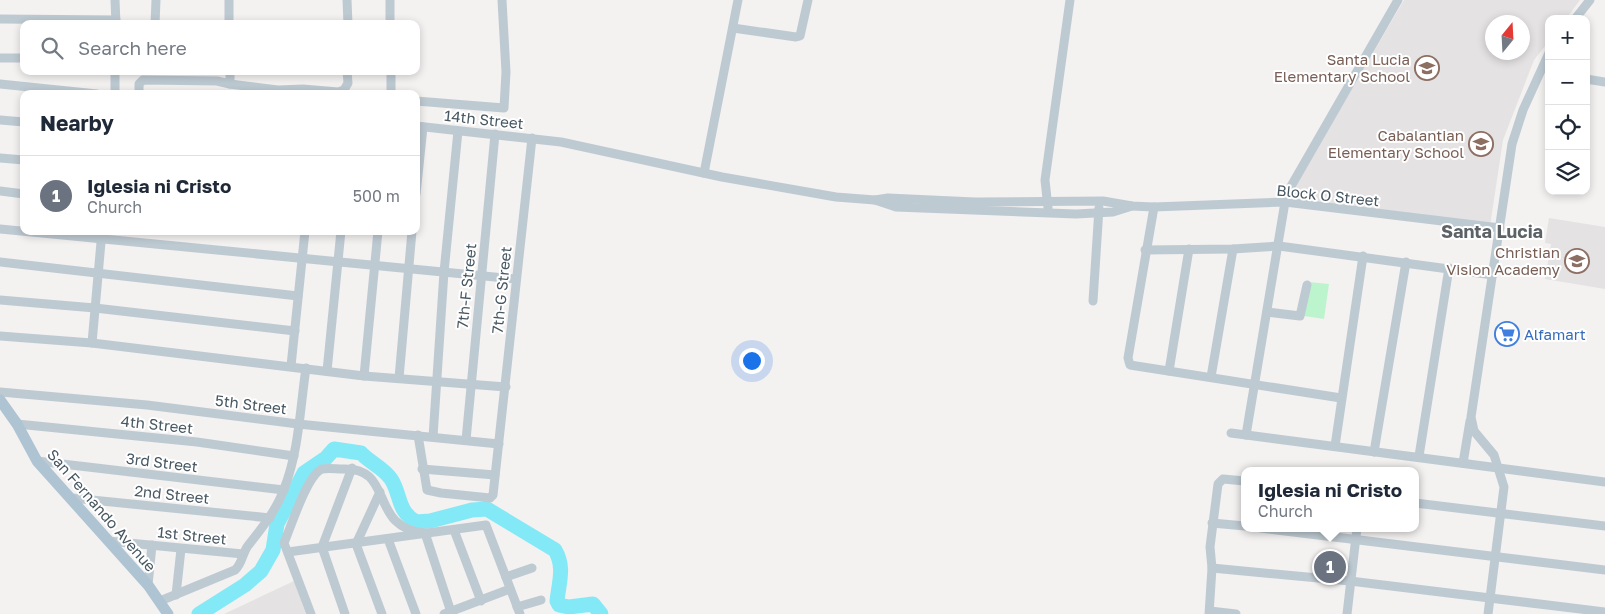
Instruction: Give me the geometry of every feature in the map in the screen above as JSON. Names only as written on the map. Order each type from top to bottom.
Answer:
[{"type":"main road","name":"San Fernando Avenue","points":[[0,400],[17,424],[37,460],[148,585],[168,614]]},
{"type":"street","points":[[115,0],[116,20]]},
{"type":"street","points":[[155,20],[156,0]]},
{"type":"street","points":[[229,0],[229,20]]},
{"type":"street","points":[[347,0],[348,20]]},
{"type":"street","points":[[390,0],[390,20]]},
{"type":"street","points":[[420,101],[504,108],[506,72],[502,0]]},
{"type":"street","points":[[704,173],[738,0]]},
{"type":"street","points":[[733,28],[800,36],[808,0]]},
{"type":"street","points":[[1049,214],[1044,180],[1070,0]]},
{"type":"street","points":[[1246,435],[1285,202],[1290,188],[1398,0]]},
{"type":"street","points":[[1578,15],[1590,0]]},
{"type":"street","points":[[0,19],[39,20]]},
{"type":"street","points":[[0,58],[20,58]]},
{"type":"street","points":[[1463,463],[1512,144],[1547,60]]},
{"type":"street","points":[[115,75],[115,90]]},
{"type":"street","points":[[139,90],[140,81],[153,75],[217,81],[278,90],[315,90]]},
{"type":"street","points":[[230,75],[230,84]]},
{"type":"street","points":[[344,90],[348,83],[347,75]]},
{"type":"street","points":[[389,75],[391,90]]},
{"type":"street","points":[[1590,80],[1605,82]]},
{"type":"street","points":[[0,84],[58,90]]},
{"type":"street","points":[[0,120],[20,122]]},
{"type":"street","name":"14th Street","points":[[420,126],[548,140],[704,173],[836,197],[875,200]]},
{"type":"street","points":[[433,437],[444,272],[458,131]]},
{"type":"street","name":"7th-F Street","points":[[466,440],[495,134]]},
{"type":"street","name":"7th-G Street","points":[[422,469],[428,490],[490,498],[493,495],[532,138]]},
{"type":"street","points":[[0,158],[20,160]]},
{"type":"street","points":[[0,191],[20,194]]},
{"type":"street","points":[[875,200],[888,198],[942,200],[975,207],[1049,214],[1114,212],[1132,206]]},
{"type":"street","points":[[875,200],[896,208],[941,210],[1047,202],[1099,201],[1116,202],[1132,206]]},
{"type":"street","points":[[941,210],[942,200]]},
{"type":"street","points":[[1093,301],[1099,201]]},
{"type":"street","name":"Block O Street","points":[[1132,206],[1154,207],[1285,202],[1500,228]]},
{"type":"street","points":[[1154,207],[1145,250],[1128,362],[1133,366],[1341,398]]},
{"type":"street","points":[[0,229],[20,230]]},
{"type":"street","points":[[92,343],[102,235],[303,260],[516,279]]},
{"type":"street","points":[[291,366],[306,235]]},
{"type":"street","points":[[327,370],[341,235]]},
{"type":"street","points":[[364,376],[378,235]]},
{"type":"street","points":[[400,378],[412,235]]},
{"type":"street","points":[[1145,250],[1233,249],[1279,246],[1493,275]]},
{"type":"street","points":[[1169,371],[1189,249]]},
{"type":"street","points":[[1211,377],[1233,249]]},
{"type":"street","points":[[1335,446],[1363,256]]},
{"type":"street","points":[[0,262],[298,296]]},
{"type":"street","points":[[1374,452],[1406,262]]},
{"type":"street","points":[[1419,456],[1449,268]]},
{"type":"street","points":[[1267,312],[1300,316],[1307,285]]},
{"type":"street","points":[[0,300],[95,308],[295,331]]},
{"type":"street","points":[[0,336],[92,343],[327,370],[364,376],[506,387]]},
{"type":"street","points":[[160,601],[235,570],[240,564],[243,554],[270,518],[284,490],[294,456],[306,368]]},
{"type":"street","name":"5th Street","points":[[0,392],[148,405],[298,424],[499,444]]},
{"type":"street","points":[[1471,416],[1474,431],[1494,454],[1504,487],[1488,614]]},
{"type":"street","name":"4th Street","points":[[17,424],[197,442],[294,456]]},
{"type":"street","points":[[1231,433],[1419,456],[1605,482]]},
{"type":"street","points":[[418,435],[422,469],[495,476]]},
{"type":"street","name":"3rd Street","points":[[37,460],[284,490]]},
{"type":"street","points":[[345,614],[322,548],[352,468]]},
{"type":"street","points":[[311,614],[284,544],[312,476],[322,469],[360,469],[377,484],[386,510],[400,526],[414,532],[425,533]]},
{"type":"street","points":[[1236,614],[1210,612],[1212,568],[1210,547],[1218,484],[1223,479],[1241,481]]},
{"type":"street","points":[[380,492],[356,544],[382,614]]},
{"type":"street","name":"2nd Street","points":[[72,498],[270,518]]},
{"type":"street","points":[[1419,504],[1605,526]]},
{"type":"street","points":[[1212,523],[1241,526]]},
{"type":"street","points":[[288,552],[486,525],[519,611],[541,600]]},
{"type":"street","points":[[454,530],[481,600]]},
{"type":"street","points":[[1296,532],[1605,570]]},
{"type":"street","points":[[1347,614],[1357,532]]},
{"type":"street","points":[[425,533],[448,613],[510,589]]},
{"type":"street","points":[[388,539],[416,614]]},
{"type":"street","name":"1st Street","points":[[108,541],[243,554]]},
{"type":"street","points":[[148,585],[152,545]]},
{"type":"street","points":[[176,595],[181,549]]},
{"type":"street","points":[[506,577],[532,568]]},
{"type":"street","points":[[1212,568],[1350,581],[1490,600],[1605,612]]},
{"type":"shaded area","points":[[1404,0],[1580,0],[1569,15],[1545,15],[1545,46],[1534,60],[1503,140],[1490,226],[1288,198]]},
{"type":"shaded area","name":"Christian Vision Academy","points":[[1549,218],[1605,227],[1605,289],[1545,279],[1551,244],[1545,243]]},
{"type":"shaded area","points":[[294,581],[306,614],[224,614]]},
{"type":"green space","points":[[1309,282],[1329,284],[1324,319],[1304,316]]},
{"type":"waterway","points":[[199,614],[245,585],[261,571],[273,550],[277,524],[304,473],[326,458],[334,449],[361,453],[384,472],[391,479],[405,513],[416,522],[430,521],[472,510],[487,509],[555,550],[561,569],[557,601],[559,605],[569,607],[593,604],[601,614]]},
{"type":"place","name":"Santa Lucia Elementary School","points":[[1427,68]]},
{"type":"place","name":"Cabalantian Elementary School","points":[[1481,144]]},
{"type":"place","name":"Christian Vision Academy","points":[[1577,261]]},
{"type":"place","name":"Alfamart","points":[[1507,334]]},
{"type":"place","name":"Iglesia ni Cristo","points":[[1330,567]]},
{"type":"district","name":"Santa Lucia","points":[[1492,231]]}]
